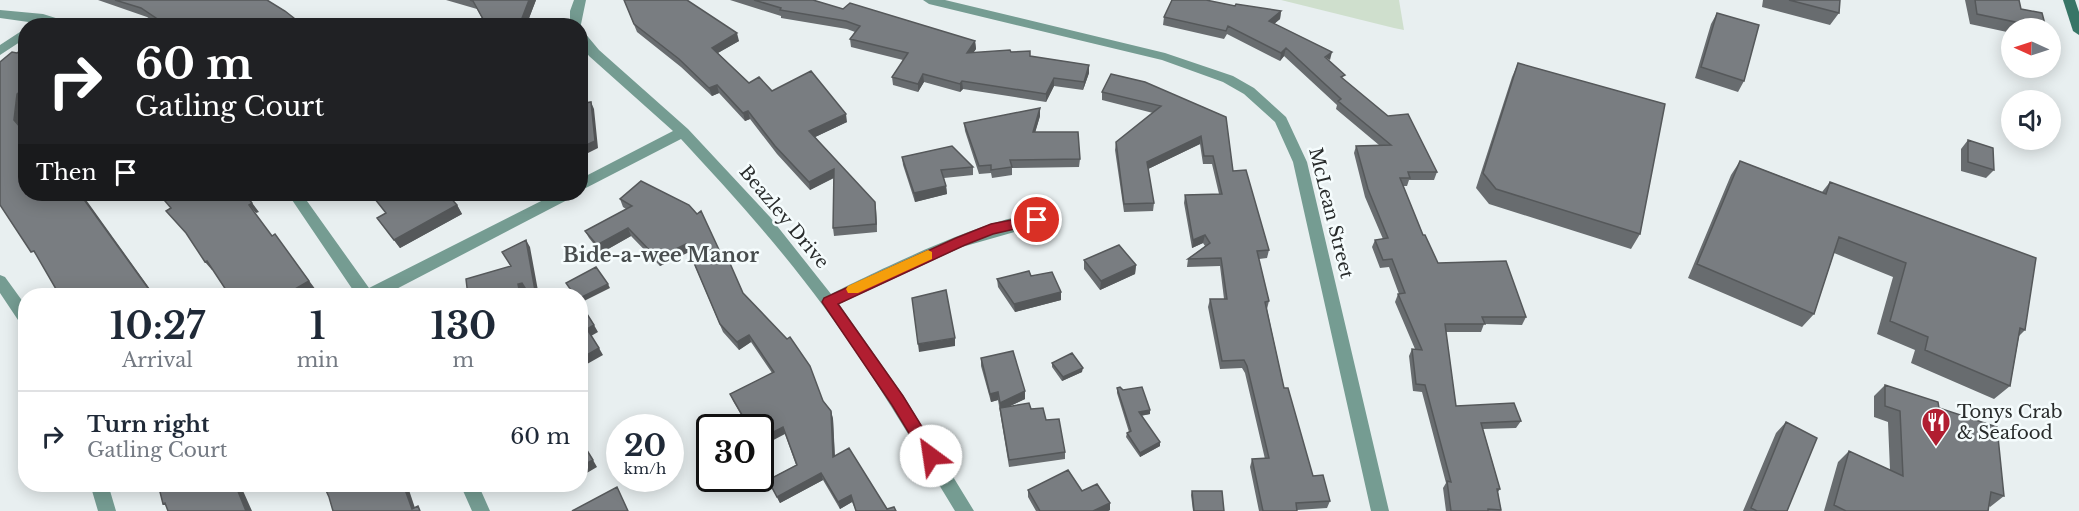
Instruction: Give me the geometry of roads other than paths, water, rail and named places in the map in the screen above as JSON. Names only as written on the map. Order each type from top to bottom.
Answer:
[{"type":"main road","points":[[2069,0],[2079,31]]},
{"type":"street","points":[[576,18],[580,0]]},
{"type":"street","name":"McLean Street","points":[[929,0],[1197,67],[1249,91],[1281,120],[1300,162],[1380,511]]},
{"type":"street","points":[[0,14],[19,18]]},
{"type":"street","points":[[0,51],[18,38]]},
{"type":"street","name":"Beazley Drive","points":[[588,45],[683,132],[765,221],[829,302],[897,400],[965,511]]},
{"type":"street","points":[[588,182],[683,132]]},
{"type":"street","points":[[300,201],[361,288]]},
{"type":"street","points":[[383,288],[552,201]]},
{"type":"street","points":[[829,302],[961,241],[991,230],[1037,220]]},
{"type":"street","points":[[0,281],[18,307]]},
{"type":"street","points":[[101,492],[107,511]]},
{"type":"street","points":[[473,492],[481,511]]},
{"type":"place","name":"Tonys Crab & Seafood","points":[[1936,448]]},
{"type":"district","name":"Bide-a-wee Manor","points":[[661,255]]}]
